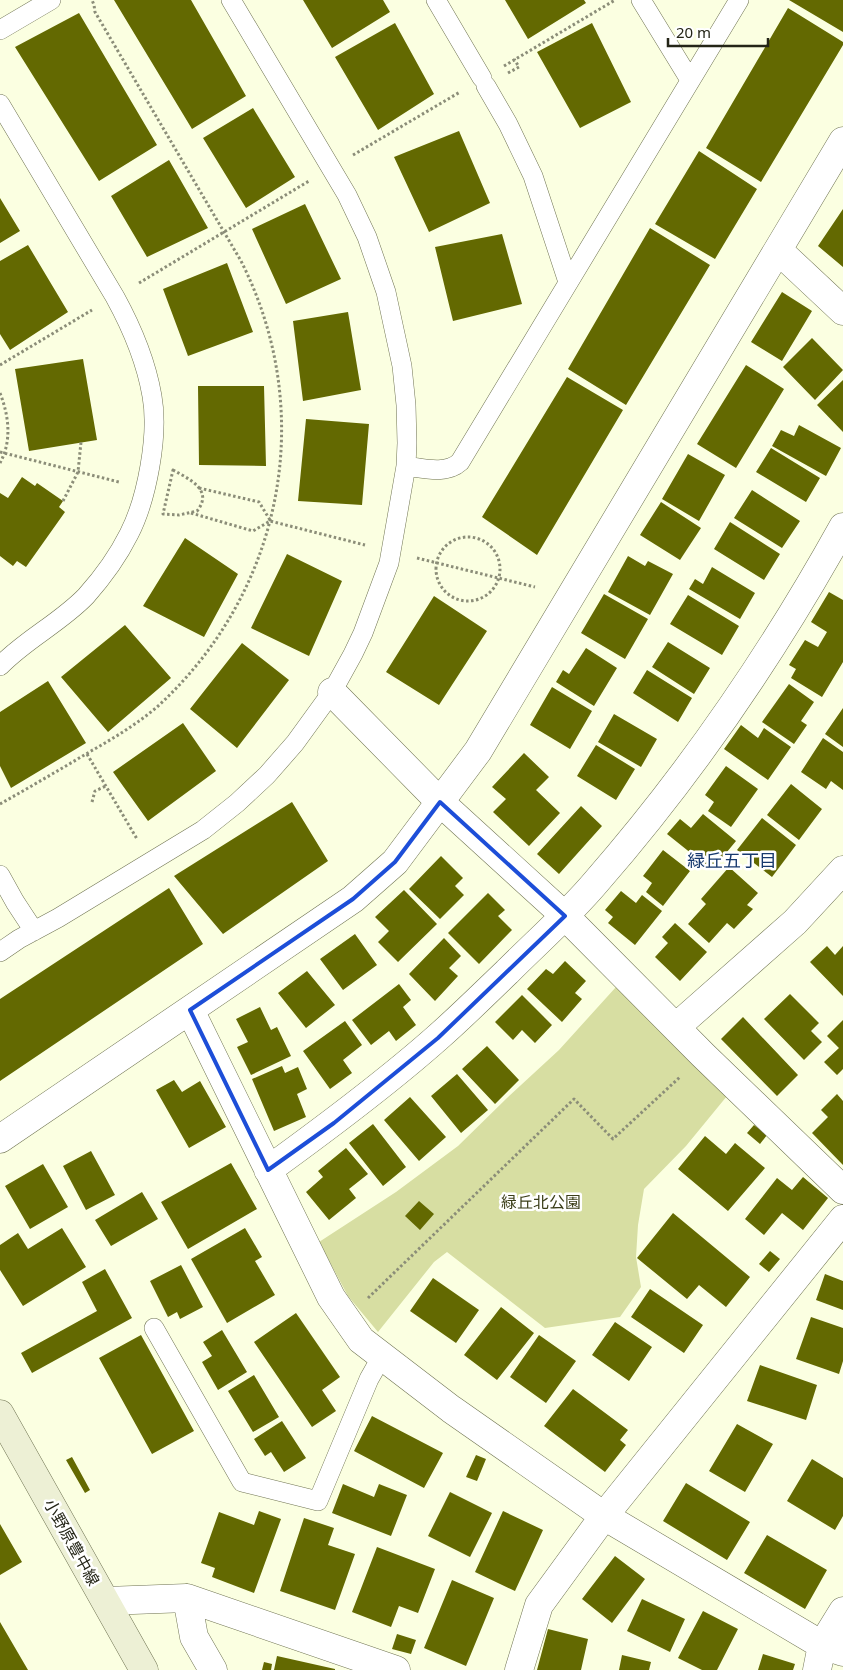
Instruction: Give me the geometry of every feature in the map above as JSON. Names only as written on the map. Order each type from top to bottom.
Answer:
[{"type":"street","points":[[0,1138],[353,899],[395,862],[478,751],[843,141]]},
{"type":"street","points":[[778,250],[843,312]]},
{"type":"street","points":[[268,1170],[334,1123],[438,1038],[565,916],[596,882],[694,761],[747,684],[843,526]]},
{"type":"street","points":[[332,692],[440,802],[565,916],[843,1190]]},
{"type":"street","points":[[676,1027],[795,922],[843,870]]},
{"type":"street","points":[[190,1010],[331,1297],[361,1340],[451,1409],[604,1516],[827,1656],[843,1611]]},
{"type":"street","points":[[519,1670],[539,1605],[604,1516],[843,1219]]},
{"type":"street","name":"小野原豊中線","points":[[0,1414],[144,1670]]},
{"type":"street","points":[[187,1598],[194,1637],[213,1670]]},
{"type":"street","points":[[106,1601],[187,1598],[396,1670]]},
{"type":"lane","points":[[0,30],[51,0]]},
{"type":"lane","points":[[0,952],[34,930],[58,918],[159,858],[220,817],[254,788],[282,760],[318,714],[353,654],[384,578],[392,551],[406,466],[407,423],[402,366],[386,292],[369,244],[343,186],[231,0]]},
{"type":"lane","points":[[436,0],[508,124],[532,176],[568,282]]},
{"type":"lane","points":[[641,0],[690,80]]},
{"type":"lane","points":[[406,466],[443,470],[460,462],[738,0]]},
{"type":"lane","points":[[0,104],[130,324],[144,362],[153,399],[154,426],[152,460],[130,534],[104,574],[85,596],[70,611],[17,650],[0,666]]},
{"type":"lane","points":[[0,875],[34,930]]},
{"type":"lane","points":[[154,1328],[242,1482],[318,1501],[369,1379],[382,1356]]},
{"type":"path","points":[[0,804],[126,730],[156,707],[192,670],[217,640],[256,566],[276,497],[280,463],[281,406],[276,359],[264,315],[241,261],[95,12],[92,0]]},
{"type":"path","points":[[514,60],[519,67],[516,68]]},
{"type":"path","points":[[0,393],[8,418],[8,433],[0,463]]},
{"type":"path","points":[[63,501],[78,472],[81,442]]},
{"type":"path","points":[[2,453],[168,493]]},
{"type":"path","points":[[173,470],[191,480],[199,488],[203,495],[203,501],[197,511],[192,513],[179,515],[163,514],[168,493],[173,470]]},
{"type":"path","points":[[199,488],[259,502],[270,521]]},
{"type":"path","points":[[192,513],[253,531],[270,521],[352,541]]},
{"type":"path","points":[[467,536],[486,541],[498,556],[500,566],[498,578],[490,592],[482,598],[464,601],[446,593],[440,585],[436,576],[436,562],[442,549],[449,542],[467,536]]},
{"type":"path","points":[[392,551],[535,587]]},
{"type":"path","points":[[87,754],[123,816]]},
{"type":"path","points":[[92,802],[95,792],[106,786]]},
{"type":"path","points":[[346,1319],[574,1099],[613,1140],[704,1055]]},
{"type":"highlighted area","points":[[440,802],[565,916],[438,1038],[334,1123],[268,1170],[190,1010],[353,899],[395,862]]},
{"type":"green space","name":"緑丘北公園","points":[[616,987],[727,1096],[686,1146],[644,1189],[638,1225],[636,1257],[641,1287],[620,1317],[545,1328],[447,1252],[434,1262],[378,1332],[348,1296],[319,1242],[396,1192],[458,1146],[559,1050]]},
{"type":"building","points":[[114,0],[191,0],[246,96],[192,129]]},
{"type":"building","points":[[303,0],[383,0],[390,12],[332,48]]},
{"type":"building","points":[[505,0],[584,0],[586,3],[528,39]]},
{"type":"building","points":[[789,0],[843,0],[843,32]]},
{"type":"building","points":[[788,8],[843,42],[843,45],[761,182],[706,148]]},
{"type":"building","points":[[79,13],[157,145],[99,181],[15,47]]},
{"type":"building","points":[[395,23],[434,94],[378,130],[335,57]]},
{"type":"building","points":[[592,23],[631,102],[580,128],[537,52]]},
{"type":"building","points":[[253,108],[295,177],[246,208],[203,138]]},
{"type":"building","points":[[459,131],[490,203],[429,232],[394,157]]},
{"type":"building","points":[[699,151],[757,189],[715,259],[655,224]]},
{"type":"building","points":[[169,160],[208,228],[147,257],[111,196]]},
{"type":"building","points":[[0,198],[20,231],[0,243]]},
{"type":"building","points":[[305,204],[341,279],[286,304],[252,229]]},
{"type":"building","points":[[843,209],[843,267],[818,246]]},
{"type":"building","points":[[650,228],[710,265],[626,405],[568,369]]},
{"type":"building","points":[[502,234],[522,304],[453,321],[435,247]]},
{"type":"building","points":[[28,245],[68,312],[10,350],[0,334],[0,261]]},
{"type":"building","points":[[227,263],[253,332],[188,356],[163,289]]},
{"type":"building","points":[[782,292],[812,311],[782,361],[751,342]]},
{"type":"building","points":[[348,312],[361,390],[303,401],[293,321]]},
{"type":"building","points":[[812,338],[843,370],[815,400],[783,367]]},
{"type":"building","points":[[83,359],[97,440],[29,451],[15,369]]},
{"type":"building","points":[[746,365],[784,389],[736,468],[697,444]]},
{"type":"building","points":[[567,377],[623,410],[537,555],[482,517]]},
{"type":"building","points":[[843,380],[843,432],[817,405]]},
{"type":"building","points":[[198,386],[264,386],[266,466],[199,465]]},
{"type":"building","points":[[306,419],[369,424],[362,505],[298,501]]},
{"type":"building","points":[[799,425],[841,448],[826,476],[772,446],[781,430],[794,436]]},
{"type":"building","points":[[771,448],[820,478],[806,502],[756,472]]},
{"type":"building","points":[[688,454],[725,475],[699,521],[662,499]]},
{"type":"building","points":[[22,477],[35,486],[37,483],[63,501],[59,507],[65,512],[26,567],[17,561],[13,566],[0,556],[0,493],[8,498]]},
{"type":"building","points":[[752,490],[800,521],[782,548],[734,518]]},
{"type":"building","points":[[661,502],[701,528],[680,560],[640,535]]},
{"type":"building","points":[[730,522],[780,554],[764,580],[714,549]]},
{"type":"building","points":[[185,538],[238,574],[204,637],[143,606]]},
{"type":"building","points":[[287,554],[342,581],[309,656],[251,628]]},
{"type":"building","points":[[628,556],[645,566],[648,561],[673,574],[650,615],[608,592]]},
{"type":"building","points":[[712,567],[755,593],[740,619],[689,589],[695,579],[703,584]]},
{"type":"building","points":[[829,592],[843,600],[843,662],[822,697],[791,678],[796,669],[789,665],[805,640],[818,647],[827,632],[811,622]]},
{"type":"building","points":[[604,594],[648,619],[625,659],[581,633]]},
{"type":"building","points":[[688,595],[739,626],[722,655],[670,624]]},
{"type":"building","points":[[434,596],[487,631],[439,705],[386,672]]},
{"type":"building","points":[[125,625],[171,678],[108,732],[61,677]]},
{"type":"building","points":[[668,642],[710,668],[694,694],[652,667]]},
{"type":"building","points":[[242,643],[289,680],[237,748],[190,709]]},
{"type":"building","points":[[586,648],[617,668],[594,706],[556,682],[563,670],[569,674]]},
{"type":"building","points":[[647,670],[692,698],[678,722],[633,693]]},
{"type":"building","points":[[48,681],[86,743],[11,788],[0,766],[0,712]]},
{"type":"building","points":[[789,684],[814,702],[801,721],[807,725],[794,744],[762,722]]},
{"type":"building","points":[[552,687],[592,711],[570,749],[530,725]]},
{"type":"building","points":[[843,708],[843,747],[825,734]]},
{"type":"building","points":[[614,714],[657,739],[641,767],[598,742]]},
{"type":"building","points":[[183,723],[216,771],[148,821],[113,772]]},
{"type":"building","points":[[741,725],[758,738],[764,728],[791,747],[768,780],[724,749]]},
{"type":"building","points":[[823,738],[843,752],[843,790],[831,781],[826,789],[801,772]]},
{"type":"building","points":[[596,745],[635,769],[616,800],[577,776]]},
{"type":"building","points":[[524,753],[549,777],[536,790],[560,813],[529,846],[493,812],[506,799],[492,787]]},
{"type":"building","points":[[726,766],[758,789],[731,827],[708,811],[714,802],[705,795]]},
{"type":"building","points":[[791,784],[822,809],[799,840],[767,815]]},
{"type":"building","points":[[292,802],[328,861],[223,934],[174,876]]},
{"type":"building","points":[[581,806],[602,826],[559,874],[537,854]]},
{"type":"building","points":[[703,814],[736,841],[712,870],[667,834],[680,819],[691,828]]},
{"type":"building","points":[[762,818],[796,845],[772,877],[737,850]]},
{"type":"building","points":[[663,850],[690,871],[663,906],[646,892],[652,883],[643,876]]},
{"type":"building","points":[[441,856],[463,878],[455,886],[464,895],[440,919],[409,889]]},
{"type":"building","points":[[729,867],[758,893],[747,905],[753,909],[734,929],[727,923],[709,943],[688,924],[706,904],[701,899]]},
{"type":"building","points":[[169,888],[203,944],[0,1081],[0,999]]},
{"type":"building","points":[[404,890],[437,924],[398,962],[378,942],[389,931],[375,917]]},
{"type":"building","points":[[621,891],[636,903],[642,895],[662,911],[635,945],[608,923],[613,917],[605,910]]},
{"type":"building","points":[[488,893],[505,910],[498,916],[512,930],[479,964],[448,933]]},
{"type":"building","points":[[675,923],[707,952],[680,981],[655,957],[668,943],[662,937]]},
{"type":"building","points":[[355,934],[377,965],[343,990],[320,959]]},
{"type":"building","points":[[444,938],[461,956],[449,968],[458,976],[435,1001],[409,974]]},
{"type":"building","points":[[827,946],[835,955],[843,946],[843,996],[810,962]]},
{"type":"building","points":[[565,961],[586,981],[575,993],[582,999],[562,1022],[527,989],[546,969],[553,974]]},
{"type":"building","points":[[307,971],[335,1005],[306,1028],[278,993]]},
{"type":"building","points":[[399,984],[411,1000],[403,1007],[416,1025],[396,1041],[389,1031],[371,1045],[352,1020]]},
{"type":"building","points":[[790,994],[819,1023],[811,1031],[822,1042],[804,1060],[764,1019]]},
{"type":"building","points":[[522,995],[552,1025],[535,1043],[522,1030],[513,1040],[495,1022]]},
{"type":"building","points":[[260,1007],[271,1030],[277,1027],[291,1056],[251,1075],[237,1047],[248,1042],[236,1019]]},
{"type":"building","points":[[743,1017],[798,1075],[777,1096],[721,1039]]},
{"type":"building","points":[[843,1020],[843,1069],[837,1075],[824,1062],[839,1048],[827,1036]]},
{"type":"building","points":[[345,1021],[362,1045],[343,1060],[352,1073],[330,1089],[303,1051]]},
{"type":"building","points":[[487,1046],[519,1080],[495,1104],[462,1069]]},
{"type":"building","points":[[282,1066],[285,1073],[298,1067],[307,1089],[297,1094],[306,1117],[274,1131],[252,1079]]},
{"type":"building","points":[[457,1074],[488,1110],[461,1133],[431,1096]]},
{"type":"building","points":[[174,1080],[182,1092],[200,1081],[226,1127],[189,1148],[156,1090]]},
{"type":"building","points":[[837,1094],[843,1101],[843,1165],[812,1133],[828,1117],[821,1110]]},
{"type":"building","points":[[410,1097],[446,1137],[419,1161],[384,1120]]},
{"type":"building","points":[[373,1124],[406,1167],[383,1186],[349,1143]]},
{"type":"building","points":[[754,1125],[767,1135],[760,1144],[747,1133]]},
{"type":"building","points":[[705,1136],[726,1154],[735,1143],[765,1168],[728,1211],[678,1169]]},
{"type":"building","points":[[346,1148],[368,1174],[349,1189],[356,1198],[329,1220],[306,1192],[323,1177],[318,1171]]},
{"type":"building","points":[[91,1151],[115,1195],[86,1210],[63,1166]]},
{"type":"building","points":[[231,1163],[257,1209],[188,1249],[161,1202]]},
{"type":"building","points":[[43,1164],[68,1207],[30,1229],[5,1186]]},
{"type":"building","points":[[803,1177],[828,1198],[803,1230],[782,1213],[764,1235],[745,1219],[777,1178],[792,1190]]},
{"type":"building","points":[[142,1192],[158,1219],[111,1246],[95,1220]]},
{"type":"building","points":[[419,1201],[434,1214],[420,1230],[405,1216]]},
{"type":"building","points":[[673,1213],[750,1277],[726,1307],[699,1285],[687,1299],[637,1258]]},
{"type":"building","points":[[62,1228],[86,1267],[23,1306],[0,1270],[0,1245],[18,1233],[28,1249]]},
{"type":"building","points":[[245,1228],[262,1257],[255,1261],[275,1295],[227,1323],[191,1259]]},
{"type":"building","points":[[770,1251],[780,1259],[769,1272],[759,1264]]},
{"type":"building","points":[[181,1265],[203,1307],[180,1319],[177,1312],[168,1317],[150,1281]]},
{"type":"building","points":[[105,1269],[132,1318],[32,1373],[21,1353],[97,1311],[82,1282]]},
{"type":"building","points":[[825,1274],[843,1281],[843,1310],[816,1300]]},
{"type":"building","points":[[433,1278],[479,1310],[456,1343],[410,1311]]},
{"type":"building","points":[[650,1289],[703,1325],[684,1353],[631,1317]]},
{"type":"building","points":[[501,1307],[534,1333],[497,1380],[464,1355]]},
{"type":"building","points":[[296,1313],[340,1377],[322,1390],[336,1411],[312,1427],[254,1342]]},
{"type":"building","points":[[811,1317],[843,1328],[843,1361],[839,1374],[796,1359]]},
{"type":"building","points":[[615,1322],[652,1347],[629,1381],[592,1355]]},
{"type":"building","points":[[222,1330],[247,1372],[218,1390],[202,1362],[212,1356],[203,1342]]},
{"type":"building","points":[[141,1335],[194,1431],[152,1454],[99,1358]]},
{"type":"building","points":[[539,1335],[576,1361],[546,1403],[510,1377]]},
{"type":"building","points":[[760,1365],[817,1385],[806,1420],[747,1401]]},
{"type":"building","points":[[254,1375],[279,1417],[253,1432],[228,1391]]},
{"type":"building","points":[[573,1389],[628,1430],[620,1440],[626,1445],[605,1472],[544,1426]]},
{"type":"building","points":[[372,1416],[443,1453],[424,1488],[354,1451]]},
{"type":"building","points":[[282,1421],[306,1458],[284,1472],[271,1452],[265,1456],[254,1439]]},
{"type":"building","points":[[737,1424],[773,1444],[745,1492],[709,1471]]},
{"type":"building","points":[[476,1455],[486,1459],[477,1481],[466,1477]]},
{"type":"building","points":[[72,1457],[90,1490],[85,1493],[66,1460]]},
{"type":"building","points":[[812,1459],[843,1478],[843,1516],[835,1530],[787,1501]]},
{"type":"building","points":[[686,1483],[750,1522],[727,1560],[663,1521]]},
{"type":"building","points":[[343,1484],[374,1497],[379,1484],[407,1495],[391,1536],[332,1513]]},
{"type":"building","points":[[450,1492],[492,1513],[470,1557],[428,1536]]},
{"type":"building","points":[[259,1511],[281,1519],[254,1593],[212,1577],[215,1568],[201,1563],[219,1512],[254,1525]]},
{"type":"building","points":[[503,1511],[543,1530],[515,1591],[475,1572]]},
{"type":"building","points":[[304,1518],[334,1528],[328,1545],[355,1554],[335,1610],[280,1591]]},
{"type":"building","points":[[0,1524],[22,1562],[0,1575]]},
{"type":"building","points":[[767,1535],[827,1570],[805,1609],[744,1573]]},
{"type":"building","points":[[377,1547],[435,1569],[418,1613],[399,1606],[391,1627],[352,1612]]},
{"type":"building","points":[[615,1556],[645,1579],[612,1623],[582,1599]]},
{"type":"building","points":[[452,1580],[494,1598],[466,1666],[424,1648]]},
{"type":"building","points":[[642,1599],[685,1619],[670,1652],[627,1631]]},
{"type":"building","points":[[703,1611],[738,1629],[717,1670],[702,1670],[678,1658]]},
{"type":"building","points":[[0,1622],[28,1670],[0,1670]]},
{"type":"building","points":[[548,1629],[588,1639],[581,1670],[537,1670]]},
{"type":"building","points":[[397,1634],[416,1640],[411,1654],[392,1649]]},
{"type":"building","points":[[763,1654],[795,1664],[793,1670],[758,1670]]},
{"type":"building","points":[[622,1655],[651,1662],[649,1670],[619,1670]]},
{"type":"building","points":[[277,1656],[335,1669],[335,1670],[274,1670]]},
{"type":"building","points":[[264,1662],[272,1664],[271,1670],[262,1670]]},
{"type":"district","name":"緑丘五丁目","points":[[732,861]]}]
